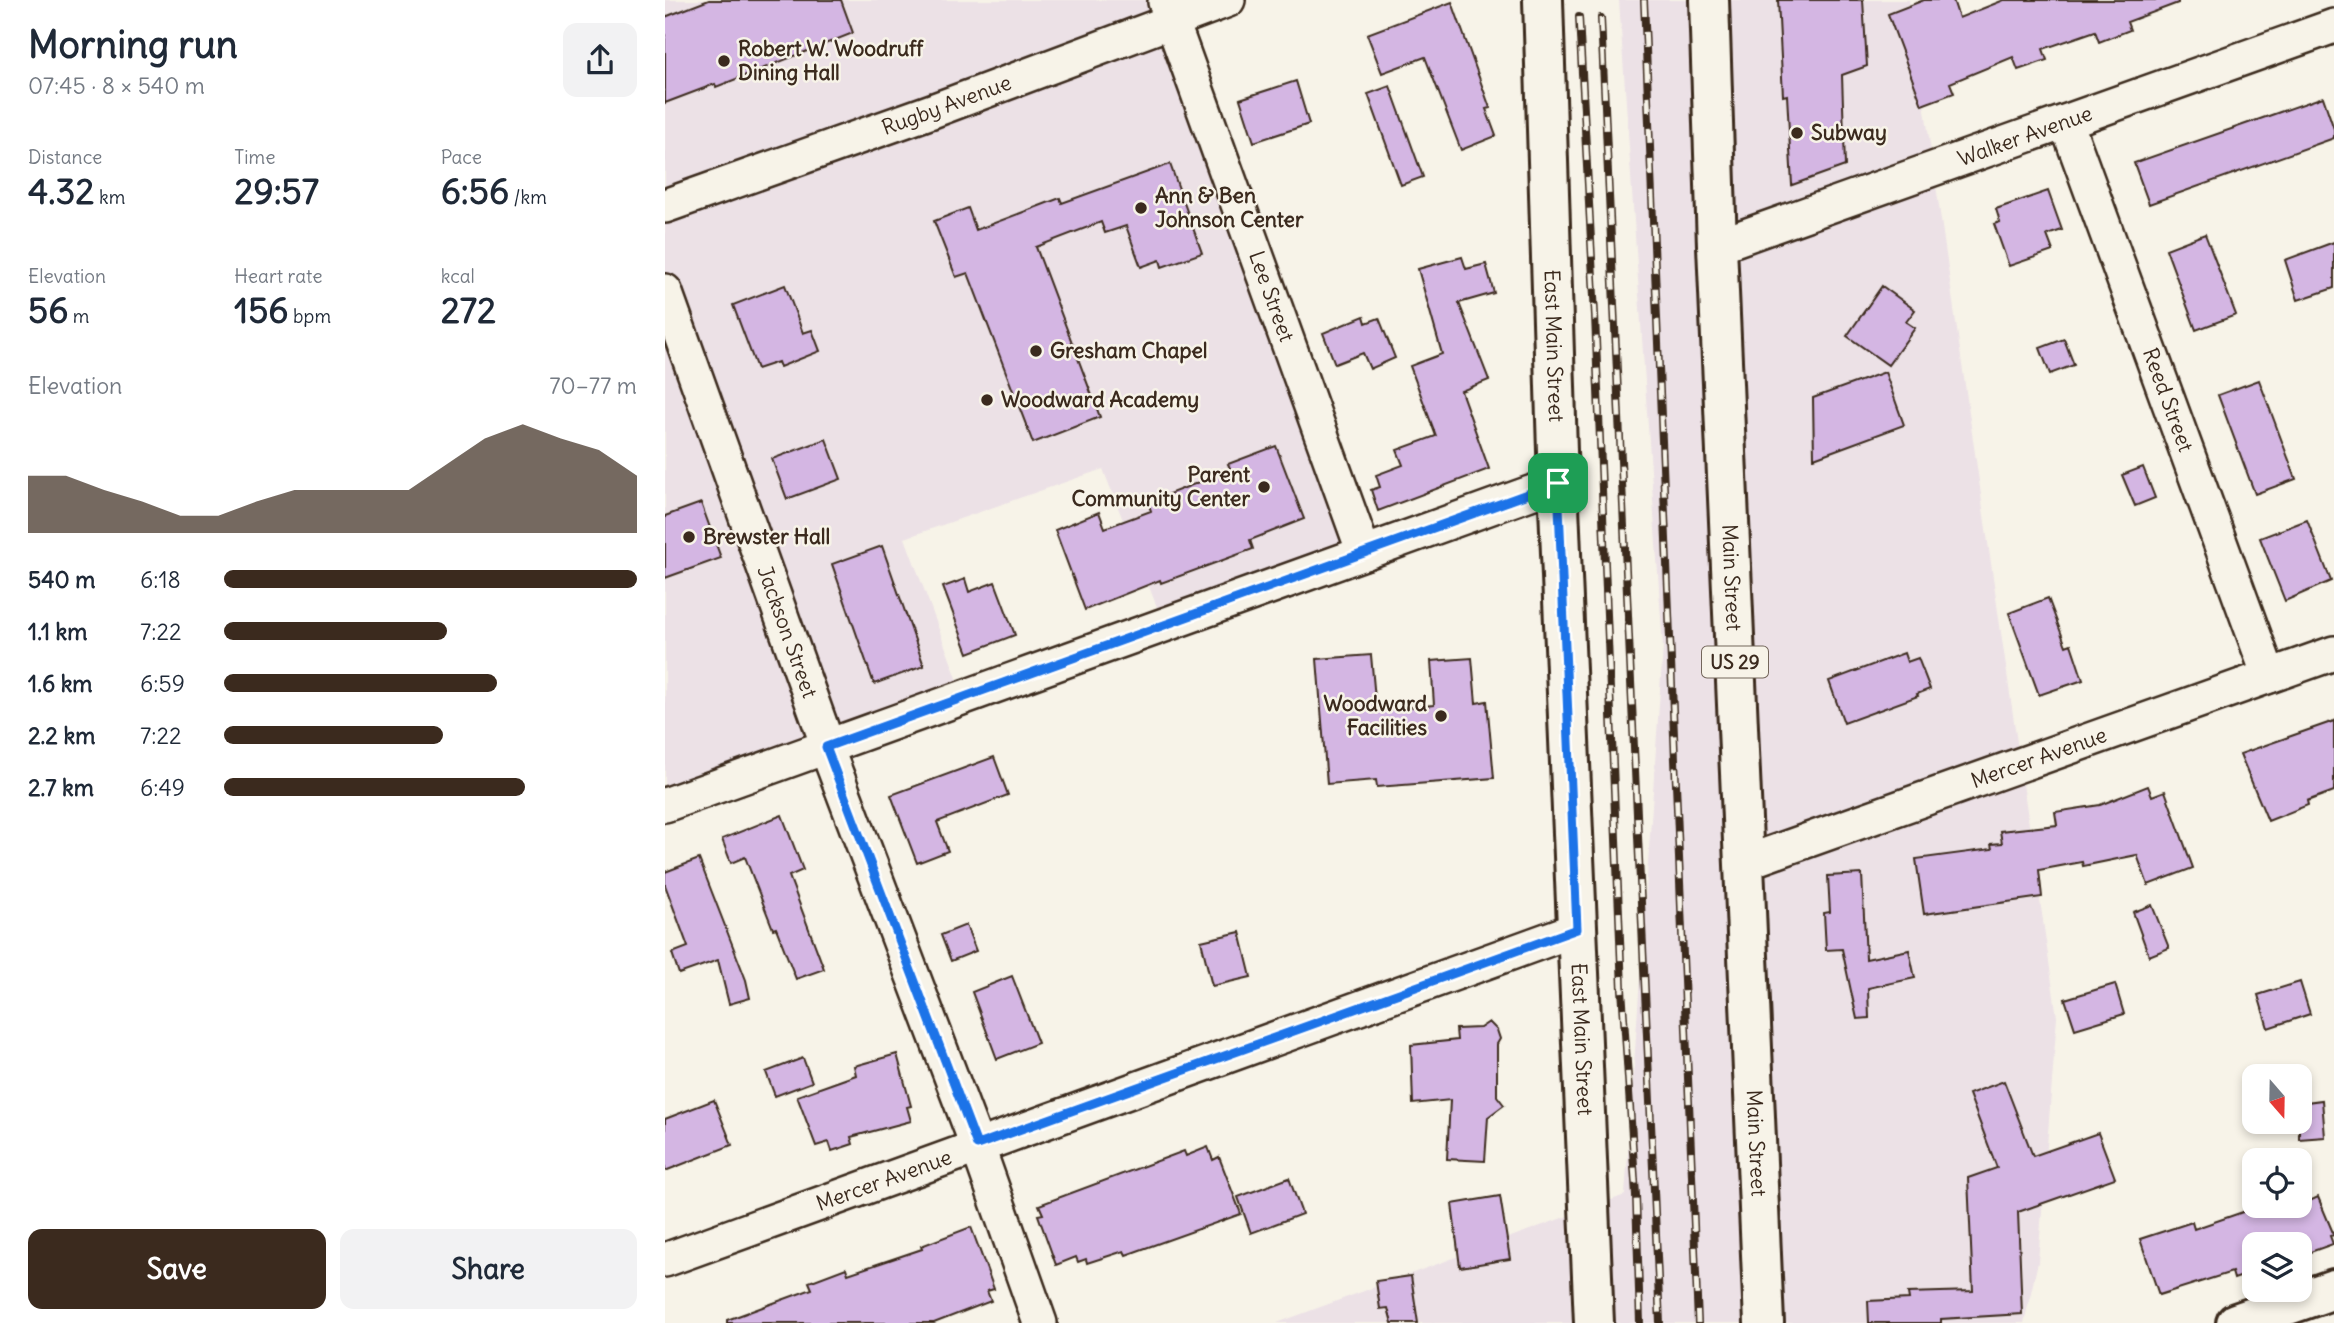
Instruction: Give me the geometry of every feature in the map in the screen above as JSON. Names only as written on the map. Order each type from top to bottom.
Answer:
[{"type":"street","name":"Rugby Avenue","points":[[665,206],[932,111],[1168,10],[1228,0]]},
{"type":"street","name":"East Main Street","points":[[1543,0],[1558,483],[1594,1323]]},
{"type":"street","name":"Main Street","points":[[1709,0],[1717,246],[1764,1323]]},
{"type":"street","name":"Lee Street","points":[[1168,10],[1364,553]]},
{"type":"street","name":"Walker Avenue","points":[[1717,246],[2334,26]]},
{"type":"street","name":"Reed Street","points":[[2066,122],[2269,676]]},
{"type":"street","name":"Jackson Street","points":[[665,291],[825,741],[1041,1323]]},
{"type":"street","points":[[665,805],[825,741],[1558,483]]},
{"type":"street","name":"Mercer Avenue","points":[[1744,863],[2334,653]]},
{"type":"street","name":"Mercer Avenue","points":[[665,1260],[1577,929]]},
{"type":"street","points":[[2236,1323],[2334,1289]]},
{"type":"shaded area","name":"Woodward Academy","points":[[665,0],[1164,0],[1364,553],[1164,625],[1103,469],[905,538],[964,697],[665,805]]},
{"type":"shaded area","points":[[1619,0],[1909,0],[2057,1017],[2038,1262],[2024,1323],[1277,1323],[1625,1195],[1663,647]]},
{"type":"building","name":"Robert W. Woodruff Dining Hall","points":[[709,0],[841,0],[853,33],[716,87],[715,84],[665,103],[665,17]]},
{"type":"building","points":[[1778,0],[1863,0],[1867,66],[1842,75],[1845,166],[1792,185],[1787,95],[1783,96]]},
{"type":"building","points":[[1924,0],[1953,0],[1959,18],[2004,0],[2178,0],[2178,3],[2127,22],[2130,30],[2099,42],[2095,31],[2043,49],[2047,60],[2018,70],[2013,57],[1950,83],[1954,93],[1922,105],[1888,14]]},
{"type":"building","points":[[1452,2],[1490,108],[1486,109],[1496,136],[1461,150],[1425,57],[1382,73],[1367,34]]},
{"type":"building","points":[[1296,81],[1309,124],[1254,142],[1240,99]]},
{"type":"building","points":[[1390,86],[1423,177],[1401,185],[1368,94]]},
{"type":"building","points":[[2323,97],[2334,129],[2334,138],[2149,204],[2134,163]]},
{"type":"building","name":"Gresham Chapel","points":[[1170,164],[1202,253],[1162,267],[1160,260],[1141,267],[1126,226],[1105,233],[1101,222],[1036,247],[1100,417],[1033,443],[968,273],[956,277],[934,221],[968,208],[976,230],[1060,198],[1062,203]]},
{"type":"building","points":[[2048,191],[2062,230],[2047,235],[2053,251],[2009,266],[1994,224],[2000,222],[1996,209]]},
{"type":"building","points":[[2205,234],[2236,315],[2196,330],[2166,249]]},
{"type":"building","points":[[2334,242],[2334,288],[2298,300],[2285,260]]},
{"type":"building","points":[[1462,257],[1466,269],[1486,264],[1494,293],[1459,303],[1489,380],[1461,391],[1489,469],[1378,511],[1371,490],[1380,487],[1376,475],[1403,465],[1397,450],[1436,436],[1410,366],[1442,354],[1418,269]]},
{"type":"building","points":[[785,285],[803,333],[812,330],[820,351],[780,367],[778,362],[757,369],[733,305]]},
{"type":"building","points":[[1882,286],[1915,310],[1906,322],[1915,328],[1888,365],[1847,336]]},
{"type":"building","points":[[1364,316],[1366,323],[1379,318],[1395,358],[1370,369],[1363,353],[1335,364],[1323,333]]},
{"type":"building","points":[[2064,339],[2074,365],[2050,374],[2040,348]]},
{"type":"building","points":[[1885,372],[1904,425],[1814,458],[1813,398]]},
{"type":"building","points":[[2259,380],[2296,479],[2255,494],[2218,395]]},
{"type":"building","points":[[826,439],[841,479],[787,499],[772,459]]},
{"type":"building","points":[[1276,446],[1304,519],[1250,540],[1253,549],[1161,583],[1160,580],[1085,610],[1055,530],[1099,512],[1105,528],[1151,511],[1148,502],[1231,470],[1228,464]]},
{"type":"building","points":[[2143,467],[2155,498],[2135,506],[2122,475]]},
{"type":"building","name":"Brewster Hall","points":[[701,503],[721,558],[665,578],[665,516]]},
{"type":"building","points":[[2307,520],[2331,581],[2285,601],[2260,538]]},
{"type":"building","points":[[882,546],[924,666],[874,684],[832,564]]},
{"type":"building","points":[[965,579],[969,592],[995,582],[1015,635],[968,653],[943,587]]},
{"type":"building","points":[[2048,598],[2066,646],[2071,644],[2083,680],[2039,695],[2009,613]]},
{"type":"building","points":[[1904,653],[1907,662],[1918,658],[1930,689],[1844,723],[1829,681]]},
{"type":"building","name":"Woodward Facilities","points":[[1371,655],[1376,710],[1434,705],[1431,661],[1472,658],[1476,703],[1487,701],[1494,778],[1377,787],[1376,780],[1327,784],[1317,659]]},
{"type":"building","points":[[2334,721],[2334,791],[2268,821],[2240,754]]},
{"type":"building","points":[[994,757],[1008,795],[937,822],[948,851],[917,863],[891,795]]},
{"type":"building","points":[[2148,786],[2152,796],[2165,791],[2193,868],[2148,885],[2137,855],[2083,866],[2082,862],[2039,870],[2042,897],[1924,914],[1916,859],[1992,849],[1991,844],[2002,843],[2000,831],[2057,825],[2055,812],[2100,805]]},
{"type":"building","points":[[782,815],[803,870],[789,876],[824,969],[796,979],[745,857],[731,863],[722,839]]},
{"type":"building","points":[[699,859],[746,980],[750,998],[729,1004],[718,960],[679,974],[672,953],[688,947],[665,885],[665,872]]},
{"type":"building","points":[[1862,874],[1866,959],[1909,950],[1915,978],[1868,988],[1869,1018],[1857,1019],[1842,949],[1826,950],[1824,913],[1830,912],[1828,876]]},
{"type":"building","points":[[2152,905],[2169,948],[2149,956],[2133,912]]},
{"type":"building","points":[[966,925],[976,951],[951,961],[941,935]]},
{"type":"building","points":[[1240,932],[1251,977],[1212,986],[1201,941]]},
{"type":"building","points":[[1012,976],[1038,1043],[997,1059],[972,992]]},
{"type":"building","points":[[2300,982],[2310,1014],[2268,1028],[2258,995]]},
{"type":"building","points":[[2115,984],[2124,1014],[2075,1029],[2065,999]]},
{"type":"building","points":[[1489,1022],[1497,1030],[1500,1039],[1497,1044],[1497,1096],[1504,1105],[1488,1117],[1485,1161],[1447,1159],[1450,1100],[1413,1104],[1411,1045],[1457,1040],[1456,1029],[1480,1028]]},
{"type":"building","points":[[897,1054],[911,1106],[907,1107],[911,1121],[851,1137],[853,1144],[832,1151],[829,1142],[816,1146],[797,1096],[856,1075],[854,1066]]},
{"type":"building","points":[[803,1058],[812,1082],[775,1096],[766,1072]]},
{"type":"building","points":[[2004,1081],[2033,1156],[2098,1133],[2115,1178],[2018,1212],[2022,1314],[1941,1319],[1941,1323],[1869,1323],[1868,1301],[1909,1299],[1908,1293],[1973,1291],[1968,1178],[1997,1168],[1969,1094]]},
{"type":"building","points":[[714,1100],[732,1145],[665,1171],[665,1119]]},
{"type":"building","points":[[2322,1100],[2325,1137],[2299,1139],[2299,1134],[2312,1134],[2312,1101]]},
{"type":"building","points":[[1208,1147],[1213,1160],[1219,1157],[1241,1214],[1126,1255],[1124,1251],[1087,1263],[1086,1259],[1078,1262],[1076,1257],[1056,1265],[1038,1215],[1043,1214],[1039,1205],[1184,1151],[1186,1156]]},
{"type":"building","points":[[1289,1178],[1302,1214],[1251,1233],[1238,1197]]},
{"type":"building","points":[[1500,1196],[1510,1259],[1460,1267],[1452,1204]]},
{"type":"building","points":[[2318,1197],[2334,1235],[2330,1236],[2333,1244],[2312,1251],[2312,1232],[2242,1232],[2242,1276],[2234,1279],[2232,1272],[2159,1295],[2140,1239],[2192,1222],[2194,1229],[2242,1212],[2242,1218],[2312,1218],[2312,1200]]},
{"type":"building","points":[[971,1227],[994,1289],[987,1291],[991,1301],[934,1323],[727,1323],[727,1320],[812,1289],[809,1282],[846,1268],[848,1274],[922,1249],[921,1246]]},
{"type":"building","points":[[1411,1276],[1418,1323],[1392,1323],[1388,1308],[1380,1309],[1376,1281]]},
{"type":"railway","points":[[1644,0],[1698,1323]]},
{"type":"railway","points":[[1579,17],[1595,315],[1622,989],[1636,1195],[1640,1323]]},
{"type":"railway","points":[[1601,18],[1660,1323]]},
{"type":"place","name":"Robert W. Woodruff Dining Hall","points":[[724,61]]},
{"type":"place","name":"Subway","points":[[1797,133]]},
{"type":"place","name":"Ann & Ben Johnson Center","points":[[1141,208]]},
{"type":"place","name":"Gresham Chapel","points":[[1036,351]]},
{"type":"place","name":"Woodward Academy","points":[[987,400]]},
{"type":"place","name":"Parent Community Center","points":[[1264,487]]},
{"type":"place","name":"Brewster Hall","points":[[689,537]]},
{"type":"place","name":"Woodward Facilities","points":[[1441,716]]},
{"type":"route","points":[[1558,483],[1577,929],[977,1145],[826,747],[1558,483]]}]
